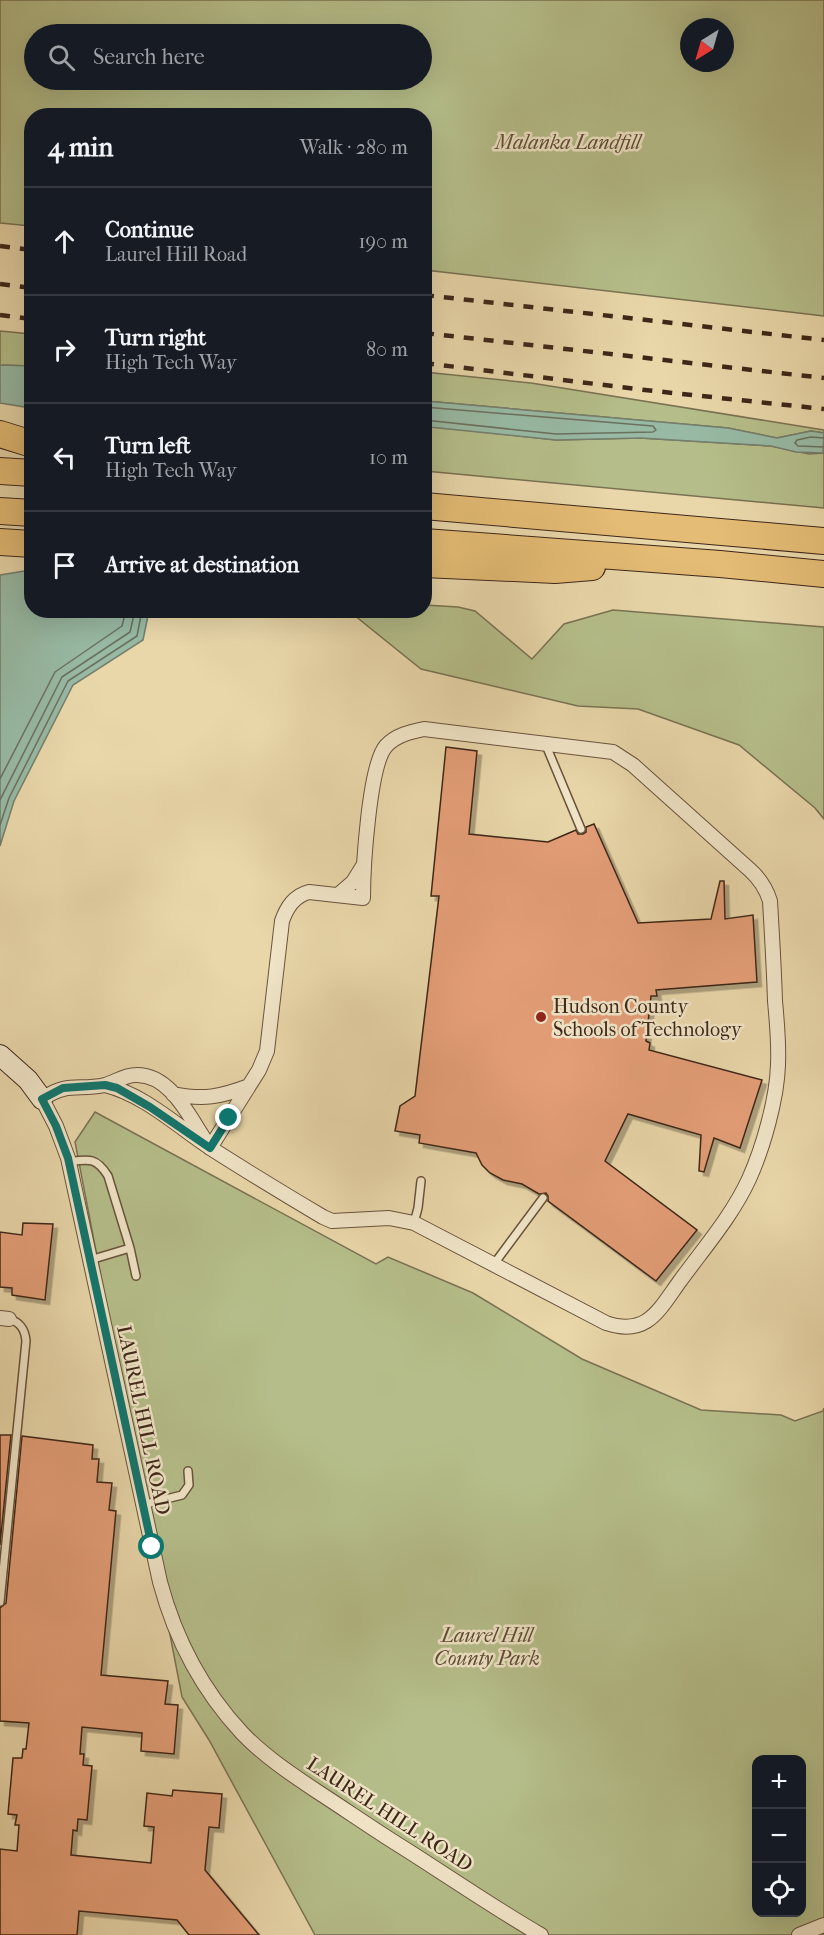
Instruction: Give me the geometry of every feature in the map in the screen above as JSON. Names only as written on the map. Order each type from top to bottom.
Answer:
[{"type":"highway","points":[[0,434],[24,442]]},
{"type":"highway","points":[[0,471],[24,472]]},
{"type":"highway","points":[[432,507],[824,541]]},
{"type":"highway","points":[[0,511],[24,512]]},
{"type":"highway","points":[[0,542],[24,544]]},
{"type":"highway","points":[[432,543],[824,574]]},
{"type":"highway","points":[[432,564],[555,570],[680,561]]},
{"type":"street","points":[[0,1055],[28,1080],[42,1099],[63,1088],[105,1085],[117,1088],[136,1098],[210,1148],[332,1221],[389,1218],[414,1223],[606,1323],[624,1328],[641,1325],[661,1306],[741,1194],[760,1148],[773,1103],[778,1047],[770,902],[763,884],[624,758],[613,752],[424,729],[403,734],[386,746],[376,763],[363,866],[363,898],[309,892],[301,894],[294,900],[285,913],[282,921],[269,1041],[263,1061],[210,1148]]},
{"type":"street","points":[[338,895],[352,882],[363,866]]},
{"type":"street","points":[[105,1085],[126,1076],[138,1074],[155,1080],[173,1094],[210,1148]]},
{"type":"street","points":[[173,1094],[209,1098],[249,1086]]},
{"type":"street","name":"LAUREL HILL ROAD","points":[[42,1099],[56,1126],[68,1162],[160,1582],[175,1629],[199,1676],[243,1734],[277,1763],[373,1829],[541,1935]]},
{"type":"street","points":[[800,1935],[824,1925]]},
{"type":"lane","points":[[545,743],[581,829]]},
{"type":"lane","points":[[68,1162],[87,1160],[98,1163],[104,1168],[130,1248],[136,1276]]},
{"type":"lane","points":[[414,1223],[421,1181]]},
{"type":"lane","points":[[494,1264],[543,1198]]},
{"type":"lane","points":[[90,1260],[130,1248]]},
{"type":"lane","points":[[0,1602],[26,1341],[20,1324],[4,1318]]},
{"type":"lane","points":[[142,1505],[182,1495],[189,1485],[188,1471]]},
{"type":"green space","name":"Malanka Landfill","points":[[0,0],[824,0],[824,316],[432,271],[432,108],[24,108],[24,225],[0,223]]},
{"type":"green space","points":[[0,331],[24,333],[24,366],[0,365]]},
{"type":"green space","points":[[432,373],[531,383],[824,430],[824,433],[811,431],[777,438],[728,428],[432,402]]},
{"type":"green space","points":[[432,427],[556,440],[640,438],[771,446],[809,454],[823,453],[824,440],[824,508],[432,472]]},
{"type":"green space","points":[[432,605],[458,607],[475,611],[532,659],[564,624],[613,610],[824,627],[824,819],[815,808],[739,745],[638,709],[578,706],[421,669],[358,618],[432,618]]},
{"type":"green space","name":"Laurel Hill County Park","points":[[95,1112],[376,1264],[388,1257],[473,1293],[582,1359],[701,1410],[781,1415],[795,1421],[823,1411],[824,1408],[824,1935],[315,1935],[209,1740],[182,1697],[75,1142]]},
{"type":"water","points":[[0,365],[24,366],[24,407],[0,403]]},
{"type":"water","points":[[432,402],[728,428],[777,438],[811,431],[824,433],[823,453],[796,452],[771,446],[641,438],[556,440],[432,427]]},
{"type":"water","points":[[24,571],[24,618],[148,618],[143,640],[73,685],[14,801],[0,846],[0,575]]},
{"type":"building","points":[[446,747],[477,751],[469,834],[548,842],[576,830],[578,834],[583,834],[586,832],[586,827],[594,824],[638,923],[711,919],[720,881],[724,881],[725,919],[753,915],[757,982],[656,990],[657,996],[651,996],[646,1041],[650,1043],[649,1050],[762,1080],[740,1148],[714,1138],[704,1172],[699,1171],[701,1135],[628,1114],[605,1161],[697,1230],[656,1281],[548,1201],[546,1193],[539,1194],[522,1184],[503,1180],[490,1173],[482,1165],[476,1153],[419,1143],[420,1135],[395,1131],[400,1106],[415,1096],[439,896],[431,896]]},
{"type":"building","points":[[23,1223],[53,1224],[45,1300],[12,1295],[12,1288],[0,1287],[0,1232],[22,1235]]},
{"type":"building","points":[[0,1435],[11,1435],[0,1545]]},
{"type":"building","points":[[22,1436],[93,1445],[92,1459],[99,1459],[97,1482],[112,1483],[109,1510],[116,1511],[101,1675],[168,1681],[165,1704],[178,1705],[174,1754],[141,1751],[142,1733],[82,1727],[80,1754],[84,1754],[83,1765],[92,1766],[87,1820],[78,1819],[77,1831],[73,1830],[71,1855],[151,1863],[154,1827],[144,1826],[147,1793],[172,1796],[173,1790],[222,1794],[219,1828],[209,1827],[205,1870],[259,1935],[189,1935],[177,1920],[79,1911],[77,1935],[0,1935],[0,1849],[17,1851],[19,1825],[15,1825],[17,1815],[8,1814],[13,1758],[22,1758],[23,1749],[26,1749],[29,1723],[0,1721],[0,1608],[6,1603]]},
{"type":"railway","points":[[0,246],[24,249]]},
{"type":"railway","points":[[0,284],[24,287]]},
{"type":"railway","points":[[432,296],[824,340]]},
{"type":"railway","points":[[0,315],[24,318]]},
{"type":"railway","points":[[432,334],[824,378]]},
{"type":"railway","points":[[432,364],[824,409]]},
{"type":"place","name":"Hudson County Schools of Technology","points":[[541,1017]]},
{"type":"route","points":[[152,1547],[68,1158],[56,1126],[42,1099],[57,1089],[63,1088],[105,1085],[117,1088],[150,1107],[210,1148],[229,1118]]}]
